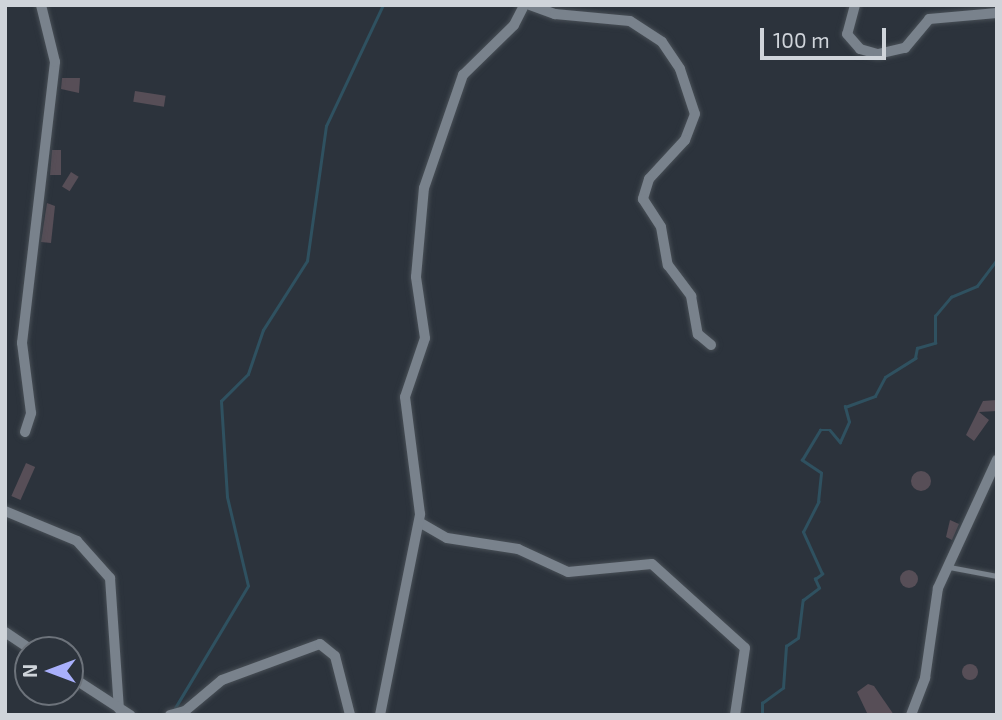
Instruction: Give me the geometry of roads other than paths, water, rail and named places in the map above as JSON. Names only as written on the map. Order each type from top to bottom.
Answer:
[{"type":"street","points":[[25,432],[31,414],[22,343],[55,62],[41,5]]},
{"type":"street","points":[[380,715],[419,522],[405,397],[425,346],[416,277],[425,188],[463,75],[514,24],[524,5]]},
{"type":"street","points":[[530,5],[555,14],[630,21],[662,42],[680,69],[695,114],[685,140],[649,179],[643,199],[661,227],[668,265],[691,296],[698,334],[711,345]]},
{"type":"street","points":[[855,5],[846,34],[855,46],[878,54],[905,48],[929,19],[997,13]]},
{"type":"street","points":[[911,715],[925,678],[938,588],[997,460]]},
{"type":"street","points":[[5,511],[77,541],[110,579],[119,709]]},
{"type":"street","points":[[419,522],[447,538],[518,549],[577,573],[639,561],[652,564],[746,648],[735,715]]},
{"type":"street","points":[[170,715],[185,711],[222,680],[320,644],[335,656],[350,715]]},
{"type":"street","points":[[84,685],[130,715]]},
{"type":"lane","points":[[949,566],[997,576]]},
{"type":"waterway","points":[[175,708],[248,586],[227,497],[221,401],[248,374],[263,330],[307,261],[326,126],[383,5]]},
{"type":"waterway","points":[[762,715],[762,703],[783,688],[786,646],[798,638],[803,600],[819,588],[815,579],[822,574],[803,532],[818,502],[821,473],[802,460],[820,430],[830,430],[840,442],[849,422],[845,407],[875,396],[885,377],[915,358],[917,348],[935,343],[935,316],[951,297],[977,286],[997,259]]}]
